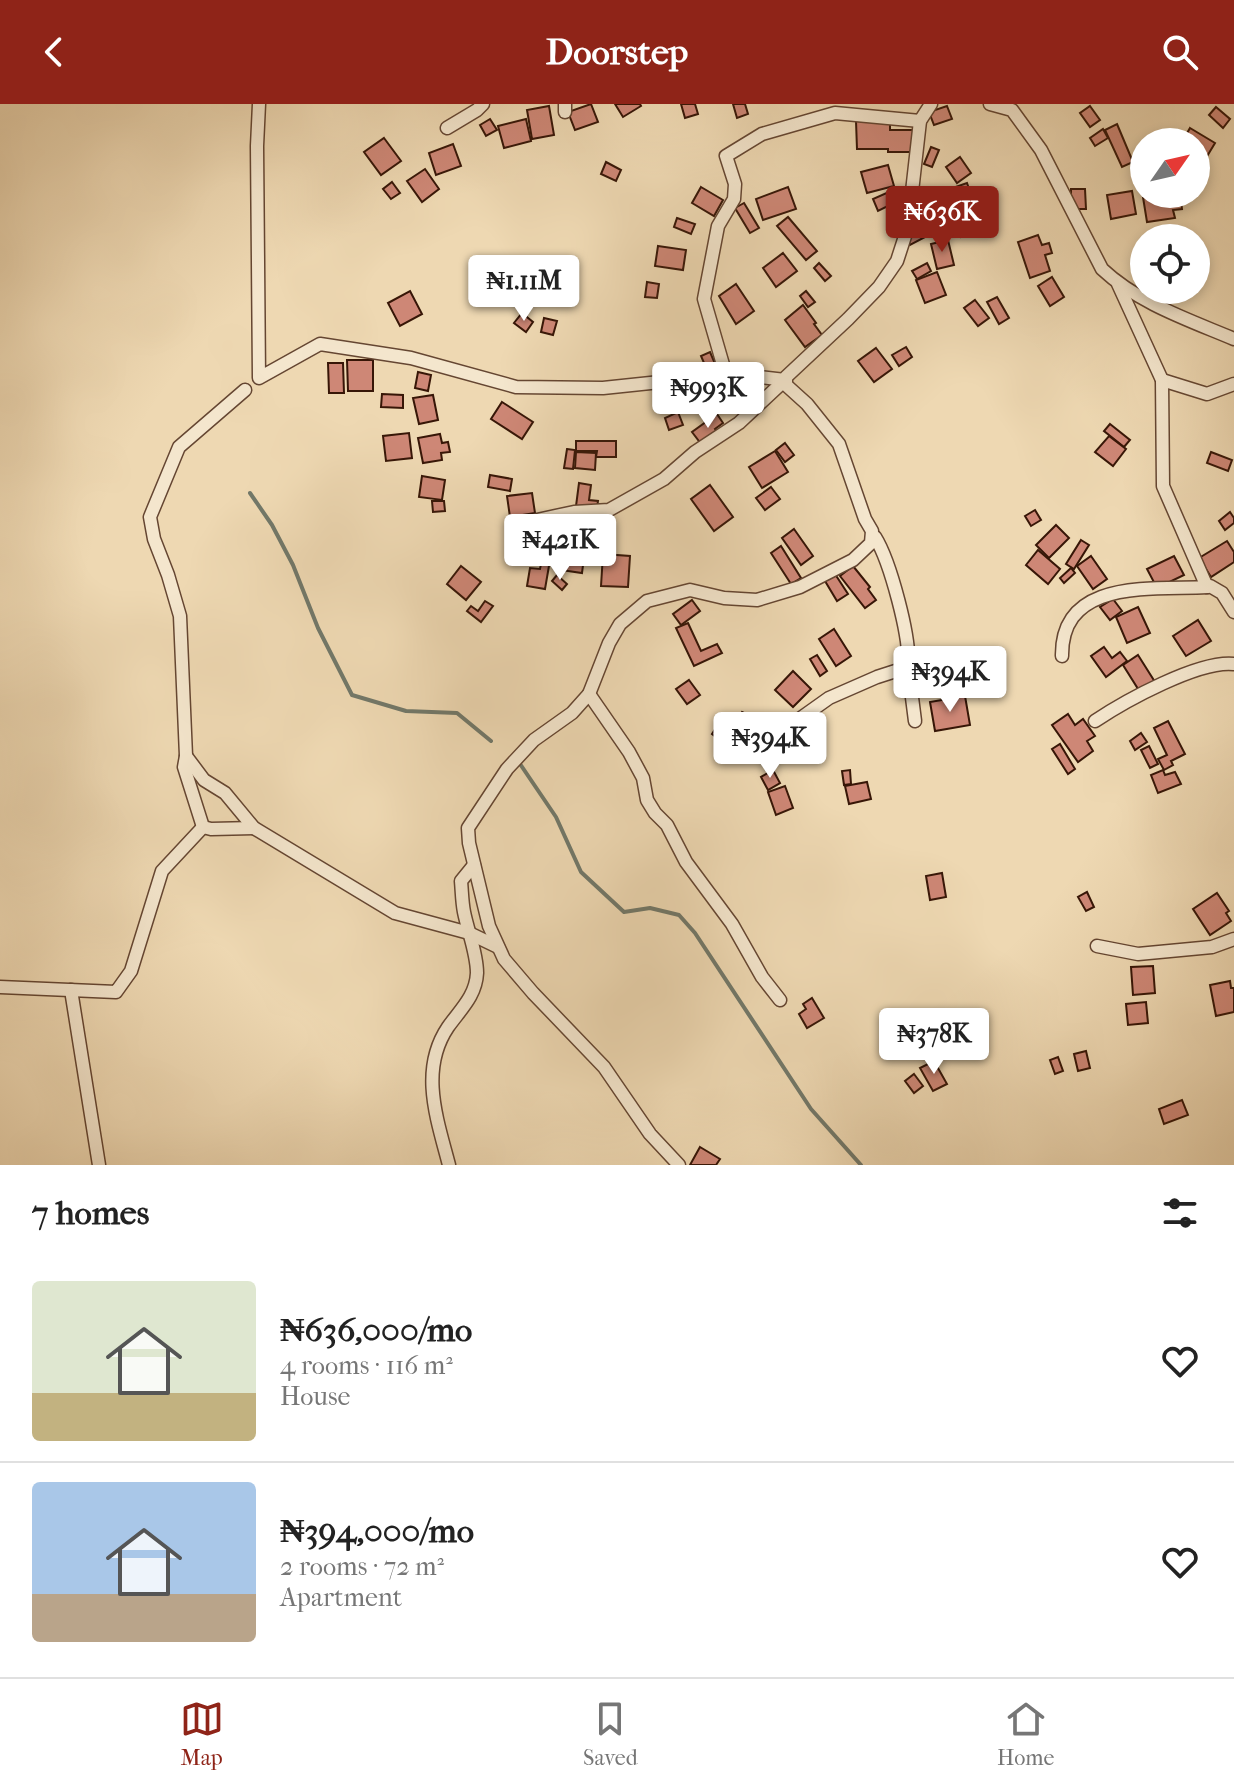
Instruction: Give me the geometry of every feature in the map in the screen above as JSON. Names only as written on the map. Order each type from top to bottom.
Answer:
[{"type":"street","points":[[259,104],[259,378],[320,344],[411,358],[516,387],[603,388],[736,374],[785,380]]},
{"type":"street","points":[[447,128],[483,104]]},
{"type":"street","points":[[990,104],[1012,110],[1041,150],[1102,269],[1118,284],[1234,339]]},
{"type":"street","points":[[537,520],[574,512],[609,510],[664,479],[695,452],[739,423],[879,287],[897,261],[908,227],[920,121],[934,105]]},
{"type":"street","points":[[726,375],[704,299],[718,226],[734,199],[735,184],[726,156],[762,134],[835,113],[920,121]]},
{"type":"street","points":[[1118,284],[1162,380],[1163,486],[1207,587]]},
{"type":"street","points":[[679,1165],[650,1134],[604,1067],[504,959],[489,926],[468,828],[507,769],[534,740],[572,713],[589,694],[620,624],[647,601],[690,590],[724,598],[757,600],[800,587],[853,560],[871,543],[872,531],[839,444],[822,421],[786,385],[785,380]]},
{"type":"street","points":[[1162,380],[1207,394],[1234,384]]},
{"type":"street","points":[[203,827],[184,767],[180,616],[154,539],[150,517],[179,447],[245,390]]},
{"type":"street","points":[[872,538],[875,537],[888,561],[904,629],[915,721]]},
{"type":"street","points":[[1062,656],[1061,639],[1074,616],[1091,600],[1117,591],[1210,586],[1222,593],[1234,612]]},
{"type":"street","points":[[1095,721],[1121,704],[1194,671],[1223,663],[1234,664]]},
{"type":"street","points":[[753,752],[829,698],[908,666]]},
{"type":"street","points":[[589,694],[629,752],[643,778],[647,800],[655,813],[667,825],[686,862],[732,924],[762,977],[780,1000]]},
{"type":"street","points":[[186,756],[204,780],[225,793],[254,828],[395,913],[469,933],[498,947]]},
{"type":"street","points":[[203,827],[254,828]]},
{"type":"street","points":[[0,987],[116,992],[131,971],[162,871],[203,827]]},
{"type":"street","points":[[449,1165],[431,1074],[434,1054],[448,1027],[471,995],[477,974],[463,910],[461,881],[474,865]]},
{"type":"street","points":[[1097,946],[1138,954],[1212,947],[1234,939]]},
{"type":"street","points":[[71,990],[99,1165]]},
{"type":"building","points":[[591,104],[598,122],[575,130],[568,112]]},
{"type":"building","points":[[615,104],[640,104],[641,106],[623,117]]},
{"type":"building","points":[[681,104],[695,104],[698,114],[685,118]]},
{"type":"building","points":[[733,104],[745,104],[748,114],[737,118]]},
{"type":"building","points":[[549,106],[554,135],[532,139],[527,110]]},
{"type":"building","points":[[947,106],[952,119],[934,125],[929,112]]},
{"type":"building","points":[[1090,106],[1100,120],[1090,127],[1080,113]]},
{"type":"building","points":[[1216,107],[1230,119],[1223,128],[1209,115]]},
{"type":"building","points":[[490,119],[497,130],[486,136],[480,125]]},
{"type":"building","points":[[526,119],[531,141],[504,148],[498,126]]},
{"type":"building","points":[[856,121],[890,121],[890,130],[914,130],[914,152],[857,149]]},
{"type":"building","points":[[1117,124],[1130,155],[1130,163],[1122,167],[1105,130]]},
{"type":"building","points":[[1103,129],[1108,138],[1095,146],[1090,138]]},
{"type":"building","points":[[384,138],[401,161],[381,175],[364,152]]},
{"type":"building","points":[[453,144],[461,166],[436,175],[429,153]]},
{"type":"building","points":[[931,147],[939,150],[932,167],[924,164]]},
{"type":"building","points":[[960,157],[971,173],[957,183],[946,167]]},
{"type":"building","points":[[606,162],[621,170],[616,181],[601,174]]},
{"type":"building","points":[[888,165],[894,186],[867,193],[861,172]]},
{"type":"building","points":[[425,169],[439,189],[422,202],[407,181]]},
{"type":"building","points":[[392,182],[400,193],[391,199],[383,189]]},
{"type":"building","points":[[967,183],[974,203],[939,215],[932,195]]},
{"type":"building","points":[[701,187],[723,200],[714,216],[692,203]]},
{"type":"building","points":[[788,187],[796,209],[763,220],[756,199]]},
{"type":"building","points":[[1071,189],[1085,189],[1086,209],[1071,209]]},
{"type":"building","points":[[891,191],[896,202],[878,211],[873,199]]},
{"type":"building","points":[[1130,191],[1130,208],[1135,208],[1136,214],[1111,219],[1107,195]]},
{"type":"building","points":[[744,203],[759,228],[750,233],[735,208]]},
{"type":"building","points":[[979,207],[987,227],[961,237],[953,217]]},
{"type":"building","points":[[1145,208],[1182,208],[1173,210],[1175,218],[1147,222]]},
{"type":"building","points":[[788,217],[817,251],[806,260],[777,226]]},
{"type":"building","points":[[942,217],[946,226],[910,245],[905,236]]},
{"type":"building","points":[[677,218],[695,224],[691,234],[674,227]]},
{"type":"building","points":[[1038,235],[1042,245],[1049,243],[1052,253],[1045,255],[1050,271],[1030,278],[1018,242]]},
{"type":"building","points":[[948,240],[954,265],[937,269],[931,244]]},
{"type":"building","points":[[658,246],[686,250],[683,270],[655,266]]},
{"type":"building","points":[[783,253],[797,271],[776,287],[763,268]]},
{"type":"building","points":[[819,263],[831,276],[825,281],[814,268]]},
{"type":"building","points":[[927,263],[931,271],[917,279],[912,271]]},
{"type":"building","points":[[937,272],[946,295],[925,303],[916,280]]},
{"type":"building","points":[[1052,277],[1064,297],[1050,306],[1038,286]]},
{"type":"building","points":[[647,282],[659,284],[657,298],[645,297]]},
{"type":"building","points":[[736,284],[754,311],[736,324],[719,296]]},
{"type":"building","points":[[410,291],[422,314],[400,326],[388,303]]},
{"type":"building","points":[[806,291],[815,302],[808,307],[800,296]]},
{"type":"building","points":[[997,297],[1009,318],[999,324],[987,302]]},
{"type":"building","points":[[975,300],[989,318],[978,326],[964,308]]},
{"type":"building","points":[[803,305],[822,335],[805,347],[785,320]]},
{"type":"building","points":[[522,313],[533,322],[526,332],[514,323]]},
{"type":"building","points":[[544,318],[557,321],[553,335],[541,332]]},
{"type":"building","points":[[906,347],[912,357],[899,366],[892,355]]},
{"type":"building","points":[[876,348],[892,369],[874,382],[858,361]]},
{"type":"building","points":[[710,352],[716,366],[707,370],[701,356]]},
{"type":"building","points":[[347,360],[373,360],[373,391],[348,391]]},
{"type":"building","points":[[328,363],[343,363],[344,393],[329,393]]},
{"type":"building","points":[[418,372],[431,375],[428,391],[415,388]]},
{"type":"building","points":[[382,394],[403,395],[403,408],[381,407]]},
{"type":"building","points":[[433,395],[438,420],[419,424],[413,398]]},
{"type":"building","points":[[502,402],[533,422],[522,439],[491,419]]},
{"type":"building","points":[[678,412],[683,425],[669,430],[665,418]]},
{"type":"building","points":[[717,414],[723,423],[715,429],[718,433],[702,445],[692,432]]},
{"type":"building","points":[[1110,424],[1130,440],[1124,447],[1104,431]]},
{"type":"building","points":[[409,433],[412,458],[386,461],[383,436]]},
{"type":"building","points":[[440,434],[442,443],[448,442],[450,452],[441,453],[442,460],[423,463],[418,438]]},
{"type":"building","points":[[1109,436],[1126,449],[1113,466],[1095,452]]},
{"type":"building","points":[[576,441],[616,441],[616,457],[596,457],[597,451],[576,451]]},
{"type":"building","points":[[785,443],[794,455],[785,462],[776,450]]},
{"type":"building","points":[[567,449],[575,450],[573,469],[564,468]]},
{"type":"building","points":[[775,451],[788,472],[762,488],[749,467]]},
{"type":"building","points":[[576,452],[596,453],[595,470],[575,468]]},
{"type":"building","points":[[1211,452],[1232,460],[1228,471],[1207,463]]},
{"type":"building","points":[[490,475],[512,479],[510,491],[488,487]]},
{"type":"building","points":[[422,476],[445,480],[442,500],[419,497]]},
{"type":"building","points":[[579,483],[591,485],[589,500],[598,501],[597,508],[576,506]]},
{"type":"building","points":[[710,485],[733,517],[714,531],[691,499]]},
{"type":"building","points":[[771,487],[780,499],[765,510],[756,498]]},
{"type":"building","points":[[532,493],[535,513],[510,517],[507,496]]},
{"type":"building","points":[[432,501],[444,501],[445,511],[433,512]]},
{"type":"building","points":[[1035,510],[1041,520],[1031,526],[1025,516]]},
{"type":"building","points":[[1230,512],[1234,523],[1225,530],[1219,521]]},
{"type":"building","points":[[1056,525],[1069,538],[1049,558],[1036,545]]},
{"type":"building","points":[[519,528],[522,540],[512,542],[510,530]]},
{"type":"building","points":[[794,529],[813,556],[801,565],[782,538]]},
{"type":"building","points":[[592,530],[604,533],[598,564],[586,561]]},
{"type":"building","points":[[557,538],[586,542],[582,573],[554,569]]},
{"type":"building","points":[[1081,540],[1089,545],[1074,569],[1066,564]]},
{"type":"building","points":[[1227,541],[1234,552],[1234,562],[1211,577],[1199,558]]},
{"type":"building","points":[[781,546],[801,578],[791,584],[771,553]]},
{"type":"building","points":[[1038,550],[1060,569],[1048,584],[1026,565]]},
{"type":"building","points":[[603,554],[630,556],[628,587],[601,586]]},
{"type":"building","points":[[1091,556],[1107,579],[1093,589],[1077,566]]},
{"type":"building","points":[[1174,556],[1184,575],[1157,588],[1147,569]]},
{"type":"building","points":[[542,559],[550,560],[545,589],[527,586],[530,568],[540,569]]},
{"type":"building","points":[[461,566],[481,582],[466,600],[447,584]]},
{"type":"building","points":[[853,566],[876,600],[865,608],[840,576]]},
{"type":"building","points":[[1071,568],[1075,573],[1064,583],[1060,578]]},
{"type":"building","points":[[835,574],[848,594],[837,601],[825,581]]},
{"type":"building","points":[[557,575],[567,584],[562,590],[552,581]]},
{"type":"building","points":[[1113,599],[1122,611],[1110,620],[1100,607]]},
{"type":"building","points":[[692,600],[700,611],[681,625],[673,614]]},
{"type":"building","points":[[485,601],[493,606],[481,622],[467,611],[471,606],[478,611]]},
{"type":"building","points":[[1138,607],[1150,633],[1127,643],[1116,617]]},
{"type":"building","points":[[1198,620],[1211,641],[1186,656],[1173,636]]},
{"type":"building","points":[[688,623],[701,651],[717,644],[722,653],[694,666],[676,628]]},
{"type":"building","points":[[834,629],[851,656],[836,666],[819,639]]},
{"type":"building","points":[[1104,647],[1112,658],[1120,652],[1127,661],[1106,677],[1091,656]]},
{"type":"building","points":[[817,655],[827,671],[820,676],[810,659]]},
{"type":"building","points":[[1138,655],[1155,682],[1140,692],[1123,665]]},
{"type":"building","points":[[793,671],[811,689],[793,707],[775,690]]},
{"type":"building","points":[[689,680],[700,695],[687,704],[676,689]]},
{"type":"building","points":[[965,696],[970,725],[935,731],[930,702]]},
{"type":"building","points":[[742,712],[764,724],[754,742],[750,740],[747,745],[730,735]]},
{"type":"building","points":[[1068,714],[1075,725],[1083,719],[1095,736],[1087,741],[1093,751],[1078,762],[1052,725]]},
{"type":"building","points":[[1168,721],[1185,754],[1171,761],[1173,765],[1164,770],[1158,759],[1167,755],[1154,728]]},
{"type":"building","points":[[719,723],[727,728],[720,740],[712,734]]},
{"type":"building","points":[[1141,733],[1147,742],[1135,750],[1130,741]]},
{"type":"building","points":[[1060,744],[1075,769],[1068,774],[1052,749]]},
{"type":"building","points":[[1149,746],[1158,764],[1150,768],[1141,750]]},
{"type":"building","points":[[773,770],[780,783],[768,790],[761,777]]},
{"type":"building","points":[[850,770],[851,784],[844,785],[842,771]]},
{"type":"building","points":[[1163,770],[1165,775],[1175,772],[1181,784],[1158,793],[1151,775]]},
{"type":"building","points":[[867,782],[871,799],[849,804],[845,786]]},
{"type":"building","points":[[785,786],[793,808],[776,815],[768,792]]},
{"type":"building","points":[[942,873],[946,897],[930,900],[926,876]]},
{"type":"building","points":[[1087,892],[1094,907],[1086,911],[1078,897]]},
{"type":"building","points":[[1217,893],[1229,911],[1226,913],[1231,921],[1210,935],[1193,909]]},
{"type":"building","points":[[1153,966],[1155,993],[1133,995],[1131,967]]},
{"type":"building","points":[[1230,981],[1231,988],[1234,988],[1234,1012],[1216,1016],[1210,985]]},
{"type":"building","points":[[812,998],[824,1018],[807,1028],[799,1014],[806,1009],[803,1004]]},
{"type":"building","points":[[1146,1002],[1148,1023],[1128,1025],[1126,1004]]},
{"type":"building","points":[[1086,1051],[1090,1068],[1078,1071],[1074,1054]]},
{"type":"building","points":[[1058,1057],[1063,1071],[1055,1074],[1050,1060]]},
{"type":"building","points":[[934,1061],[947,1084],[933,1091],[920,1068]]},
{"type":"building","points":[[914,1074],[923,1086],[914,1093],[905,1081]]},
{"type":"building","points":[[1182,1100],[1188,1115],[1164,1124],[1159,1109]]},
{"type":"building","points":[[700,1147],[720,1159],[716,1165],[690,1165]]},
{"type":"waterway","points":[[250,493],[272,525],[293,565],[318,628],[352,695],[406,711],[457,713],[491,741]]},
{"type":"waterway","points":[[518,761],[556,817],[581,872],[624,912],[650,908],[679,915],[695,933],[811,1109],[861,1165]]}]
